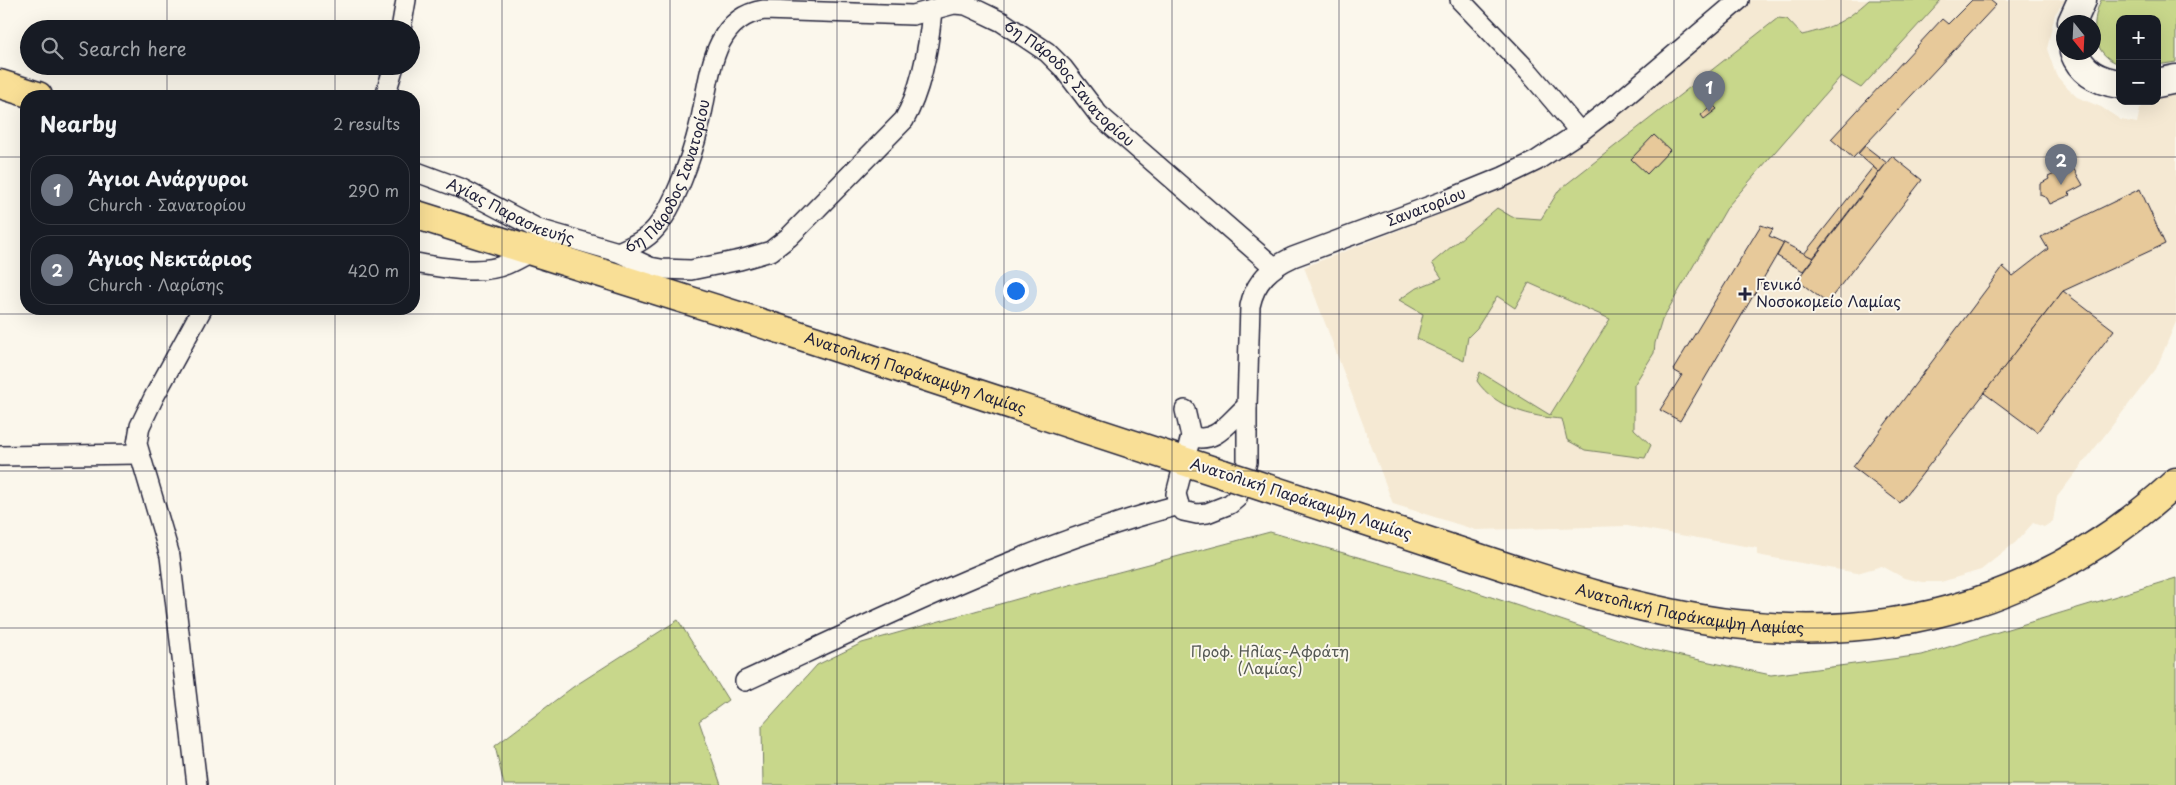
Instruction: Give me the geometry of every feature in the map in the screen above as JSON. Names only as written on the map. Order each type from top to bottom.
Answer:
[{"type":"main road","points":[[2075,15],[2082,0]]},
{"type":"main road","points":[[2078,60],[2088,73],[2099,79],[2116,83]]},
{"type":"main road","points":[[2161,82],[2176,79]]},
{"type":"main road","points":[[0,84],[20,90]]},
{"type":"main road","name":"Ανατολική Παράκαμψη Λαμίας","points":[[420,216],[532,251],[610,258],[796,334],[1188,448],[1223,474],[1507,567],[1611,598],[1667,612],[1706,619],[1796,629],[1859,626],[1939,612],[2012,590],[2064,565],[2086,552],[2124,524],[2176,482]]},
{"type":"street","points":[[403,20],[406,0]]},
{"type":"street","points":[[1460,0],[1529,72],[1580,132]]},
{"type":"street","name":"Σανατορίου","points":[[1179,505],[1183,511],[1197,514],[1222,508],[1237,498],[1247,462],[1246,406],[1250,306],[1257,284],[1274,267],[1302,253],[1503,177],[1544,156],[1580,132],[1700,35],[1739,0]]},
{"type":"street","name":"6η Πάροδος Σανατορίου","points":[[610,258],[641,242],[660,222],[679,184],[695,142],[716,51],[728,30],[740,18],[750,12],[764,10],[913,15],[954,4],[972,7],[1002,22],[1047,52],[1064,68],[1098,114],[1274,267]]},
{"type":"street","name":"Αγίας Παρασκευής","points":[[420,174],[460,188],[538,229],[610,258],[650,267],[682,270],[740,260],[771,251],[904,120],[912,102],[924,63],[932,10]]},
{"type":"street","points":[[387,90],[391,75]]},
{"type":"street","points":[[420,264],[448,268],[488,269],[506,265],[532,251]]},
{"type":"street","points":[[197,785],[170,556],[164,530],[138,454],[137,444],[140,426],[199,315]]},
{"type":"street","points":[[1188,448],[1221,431],[1246,406]]},
{"type":"street","points":[[745,681],[842,635],[1062,542],[1124,520],[1179,505],[1176,494],[1188,448],[1185,410]]},
{"type":"street","points":[[0,456],[138,454]]},
{"type":"shaded area","name":"Γενικό Νοσοκομείο Λαμίας","points":[[1750,0],[2065,0],[2055,14],[2047,49],[2056,75],[2077,97],[2101,107],[2121,120],[2137,123],[2140,109],[2144,105],[2161,105],[2161,96],[2176,93],[2176,322],[2156,369],[2057,497],[2053,521],[2044,527],[2033,523],[2016,542],[1981,570],[1941,582],[1922,582],[1904,578],[1882,566],[1857,573],[1757,555],[1757,548],[1627,526],[1476,530],[1393,504],[1304,267],[1482,198],[1528,176],[1593,133]]},
{"type":"green space","points":[[1869,0],[1941,0],[1861,88],[1841,76],[1728,206],[1662,320],[1654,353],[1634,385],[1634,429],[1651,445],[1645,458],[1585,450],[1567,440],[1562,419],[1539,416],[1515,409],[1494,398],[1477,381],[1480,372],[1550,415],[1610,319],[1529,283],[1515,308],[1497,296],[1477,328],[1468,337],[1464,361],[1417,339],[1423,314],[1399,300],[1415,289],[1442,278],[1432,263],[1497,208],[1512,217],[1541,219],[1559,190],[1778,18],[1787,19],[1802,35],[1822,30],[1838,23]]},
{"type":"green space","points":[[2101,0],[2176,0],[2176,62],[2161,64],[2161,15],[2116,15],[2116,62],[2111,60],[2101,49],[2101,15],[2096,15]]},
{"type":"green space","name":"Προφ. Ηλίας-Αφράτη (Λαμίας)","points":[[1270,532],[1449,583],[1648,649],[1771,675],[1922,655],[2176,578],[2176,785],[763,785],[762,726],[817,665],[862,643],[1028,596]]},
{"type":"green space","points":[[678,620],[728,700],[699,721],[721,785],[504,785],[495,746],[573,687]]},
{"type":"building","points":[[1972,0],[1990,0],[1996,5],[1853,158],[1831,139],[1942,19],[1948,24]]},
{"type":"building","points":[[1713,105],[1717,109],[1704,119],[1701,115]]},
{"type":"building","points":[[1654,135],[1670,150],[1647,174],[1631,159]]},
{"type":"building","points":[[1865,146],[1887,163],[1879,172],[1858,154]]},
{"type":"building","points":[[1892,156],[1922,180],[1827,303],[1797,280]]},
{"type":"building","points":[[2072,166],[2083,185],[2068,193],[2070,195],[2050,204],[2047,198],[2040,195],[2040,184],[2049,179],[2048,177]]},
{"type":"building","points":[[1873,167],[1879,172],[1813,258],[1804,254]]},
{"type":"building","points":[[2140,189],[2165,244],[2063,291],[1900,503],[1853,467],[2003,267],[2013,276],[2048,249],[2041,237]]},
{"type":"building","points":[[1761,225],[1773,229],[1769,236],[1784,243],[1680,421],[1660,410],[1682,375],[1673,370]]},
{"type":"building","points":[[1784,243],[1813,258],[1803,271],[1777,256]]},
{"type":"building","points":[[2063,291],[2114,330],[2037,432],[1984,393]]},
{"type":"place","name":"Άγιοι Ανάργυροι","points":[[1709,112]]},
{"type":"place","name":"Άγιος Νεκτάριος","points":[[2061,185]]},
{"type":"place","name":"Γενικό Νοσοκομείο Λαμίας","points":[[1745,294]]}]
